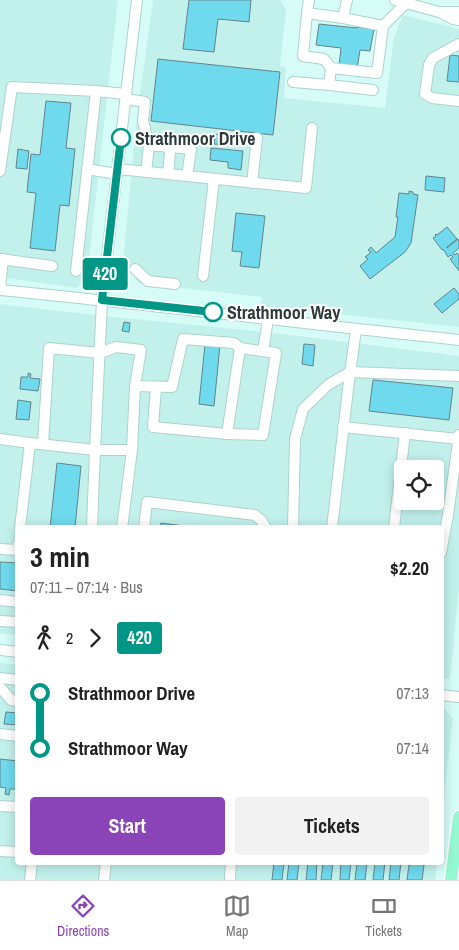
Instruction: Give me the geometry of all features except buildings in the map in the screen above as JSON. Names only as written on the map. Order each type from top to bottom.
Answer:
[{"type":"main road","points":[[451,880],[459,817]]},
{"type":"street","points":[[92,525],[102,300],[137,0]]},
{"type":"street","points":[[309,0],[303,56],[324,59],[331,68],[329,85]]},
{"type":"street","points":[[343,18],[347,0]]},
{"type":"street","points":[[331,68],[376,73],[383,26],[407,2],[439,12],[453,20],[459,20]]},
{"type":"street","points":[[439,12],[459,12]]},
{"type":"street","points":[[307,13],[383,26]]},
{"type":"street","points":[[459,44],[433,58],[428,65],[426,94],[432,98],[459,101]]},
{"type":"street","points":[[293,82],[373,90]]},
{"type":"street","points":[[0,171],[12,87],[96,91],[126,96],[145,102],[143,121],[149,145],[146,172]]},
{"type":"street","points":[[76,271],[96,91]]},
{"type":"street","points":[[87,169],[146,172],[306,188],[312,128]]},
{"type":"street","points":[[252,183],[257,138]]},
{"type":"street","points":[[149,145],[190,149],[187,176]]},
{"type":"street","points":[[168,174],[170,152]]},
{"type":"street","points":[[203,276],[214,179]]},
{"type":"street","points":[[52,266],[1,259],[0,289],[459,340]]},
{"type":"street","points":[[135,270],[148,281],[175,284]]},
{"type":"street","points":[[263,351],[268,319]]},
{"type":"street","points":[[332,525],[356,329]]},
{"type":"street","points":[[135,386],[172,387],[183,339],[234,343],[240,348],[276,353],[263,435],[227,434],[153,427],[156,387]]},
{"type":"street","points":[[43,444],[49,348],[100,353],[116,347],[141,350],[135,386],[132,450],[122,525]]},
{"type":"street","points":[[227,434],[240,348]]},
{"type":"street","points":[[293,525],[295,439],[303,409],[328,385],[350,372],[459,376]]},
{"type":"street","points":[[344,427],[458,439]]},
{"type":"street","points":[[394,525],[405,433]]},
{"type":"street","points":[[444,537],[459,435]]},
{"type":"street","points":[[0,439],[94,450],[132,450]]},
{"type":"street","points":[[20,525],[30,443]]},
{"type":"street","points":[[144,525],[147,502],[255,515],[264,525]]},
{"type":"street","points":[[0,548],[15,550]]},
{"type":"street","points":[[0,600],[15,602]]},
{"type":"street","points":[[0,620],[15,622]]},
{"type":"street","points":[[0,650],[15,652]]},
{"type":"street","points":[[0,678],[15,680]]},
{"type":"street","points":[[0,687],[11,700],[15,701]]},
{"type":"street","points":[[444,695],[459,696]]},
{"type":"street","points":[[0,734],[15,736]]},
{"type":"street","points":[[0,806],[15,808]]},
{"type":"street","points":[[0,851],[15,852]]},
{"type":"street","points":[[30,880],[32,865]]},
{"type":"street","points":[[104,880],[106,865]]},
{"type":"street","points":[[230,880],[231,865]]},
{"type":"shaded area","points":[[0,0],[118,0],[87,277],[77,288],[0,277]]},
{"type":"shaded area","points":[[153,0],[280,0],[286,10],[280,66],[286,67],[284,98],[385,108],[394,38],[403,15],[459,29],[459,327],[261,306],[262,297],[139,283],[123,263],[136,124]]},
{"type":"shaded area","points":[[0,304],[282,334],[459,356],[459,588],[450,679],[444,678],[444,525],[15,525],[15,635],[0,633]]},
{"type":"shaded area","points":[[0,663],[15,665],[15,865],[437,865],[435,880],[0,880]]},
{"type":"shaded area","points":[[444,708],[453,719],[444,796]]},
{"type":"bus line","name":"420","points":[[121,138],[102,300],[213,312]]},
{"type":"place","name":"Strathmoor Drive","points":[[121,138]]},
{"type":"place","name":"Strathmoor Way","points":[[213,312]]}]
